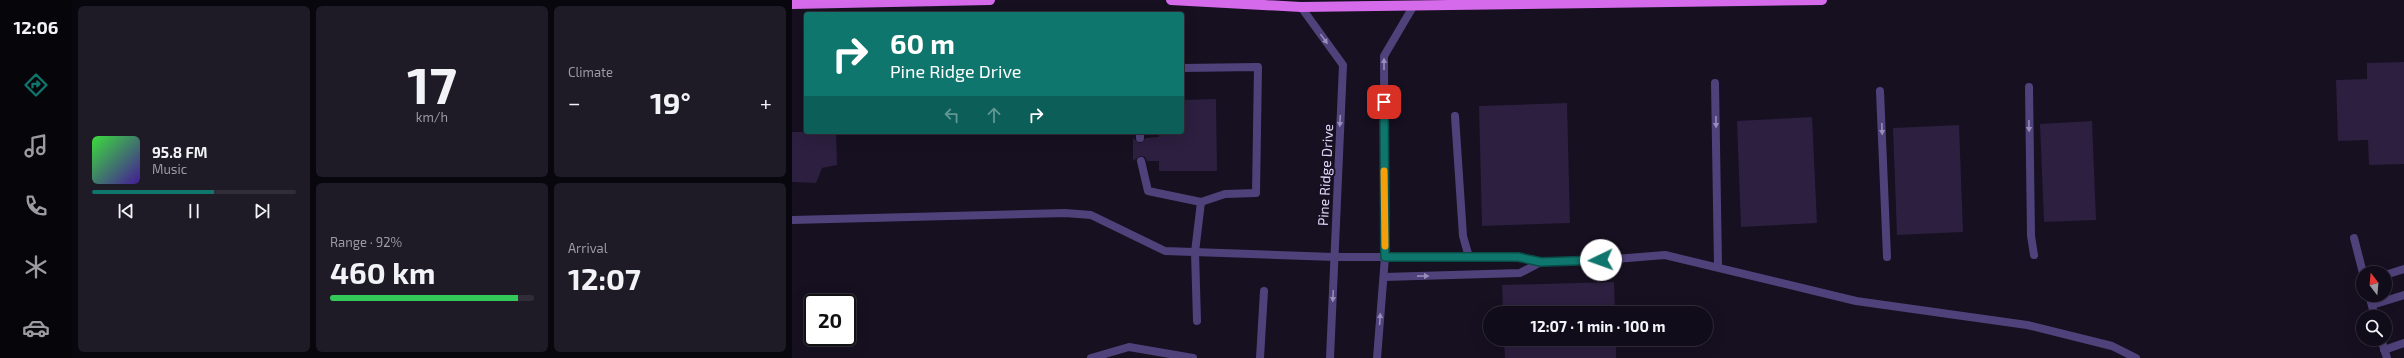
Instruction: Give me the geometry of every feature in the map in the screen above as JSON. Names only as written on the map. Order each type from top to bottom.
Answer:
[{"type":"main road","points":[[792,4],[990,0]]},
{"type":"main road","points":[[1171,0],[1301,7],[1822,0]]},
{"type":"street","points":[[1377,358],[1385,257],[1384,56],[1414,6]]},
{"type":"street","name":"Pine Ridge Drive","points":[[1301,7],[1343,65],[1330,358]]},
{"type":"street","points":[[1141,161],[1148,191],[1201,202],[1225,194],[1256,194],[1258,67],[1184,68]]},
{"type":"street","points":[[1716,83],[1718,266]]},
{"type":"street","points":[[2029,87],[2031,236],[2034,255]]},
{"type":"street","points":[[1880,90],[1887,257]]},
{"type":"street","points":[[1455,116],[1463,236],[1469,257]]},
{"type":"street","points":[[1197,321],[1195,252],[1201,202]]},
{"type":"street","points":[[792,220],[1065,213],[1091,215],[1165,251],[1334,257],[1518,257],[1541,262],[1590,261],[1665,255],[1718,266],[1856,301],[2027,325],[2112,346],[2136,358]]},
{"type":"street","points":[[2354,238],[2362,266]]},
{"type":"street","points":[[1384,277],[1520,273],[1541,262]]},
{"type":"street","points":[[2392,273],[2404,269]]},
{"type":"street","points":[[1260,358],[1264,292]]},
{"type":"street","points":[[2372,305],[2404,295]]},
{"type":"street","points":[[2371,302],[2373,310]]},
{"type":"street","points":[[2384,350],[2404,344]]},
{"type":"street","points":[[2383,346],[2387,358]]},
{"type":"street","points":[[1091,358],[1129,347],[1193,358]]},
{"type":"building","points":[[2404,62],[2404,164],[2369,165],[2368,140],[2338,141],[2336,80],[2367,79],[2367,63]]},
{"type":"building","points":[[1216,99],[1217,171],[1159,171],[1159,161],[1147,161],[1145,157],[1140,156],[1133,161],[1133,138],[1140,143],[1146,138],[1159,137],[1158,134],[1184,134],[1184,100]]},
{"type":"building","points":[[1567,103],[1570,223],[1482,226],[1479,106]]},
{"type":"building","points":[[1812,117],[1817,223],[1741,227],[1737,121]]},
{"type":"building","points":[[2092,121],[2096,220],[2044,222],[2040,124]]},
{"type":"building","points":[[1959,125],[1963,232],[1897,235],[1893,128]]},
{"type":"building","points":[[792,132],[804,132],[804,134],[836,134],[837,165],[822,168],[816,183],[792,182]]},
{"type":"building","points":[[1614,282],[1615,306],[1503,306],[1502,285]]},
{"type":"building","points":[[1504,346],[1616,346],[1616,358],[1505,358]]},
{"type":"slow traffic","points":[[1384,171],[1385,246]]},
{"type":"route","points":[[1384,102],[1385,257],[1518,257],[1541,262],[1601,260]]}]
